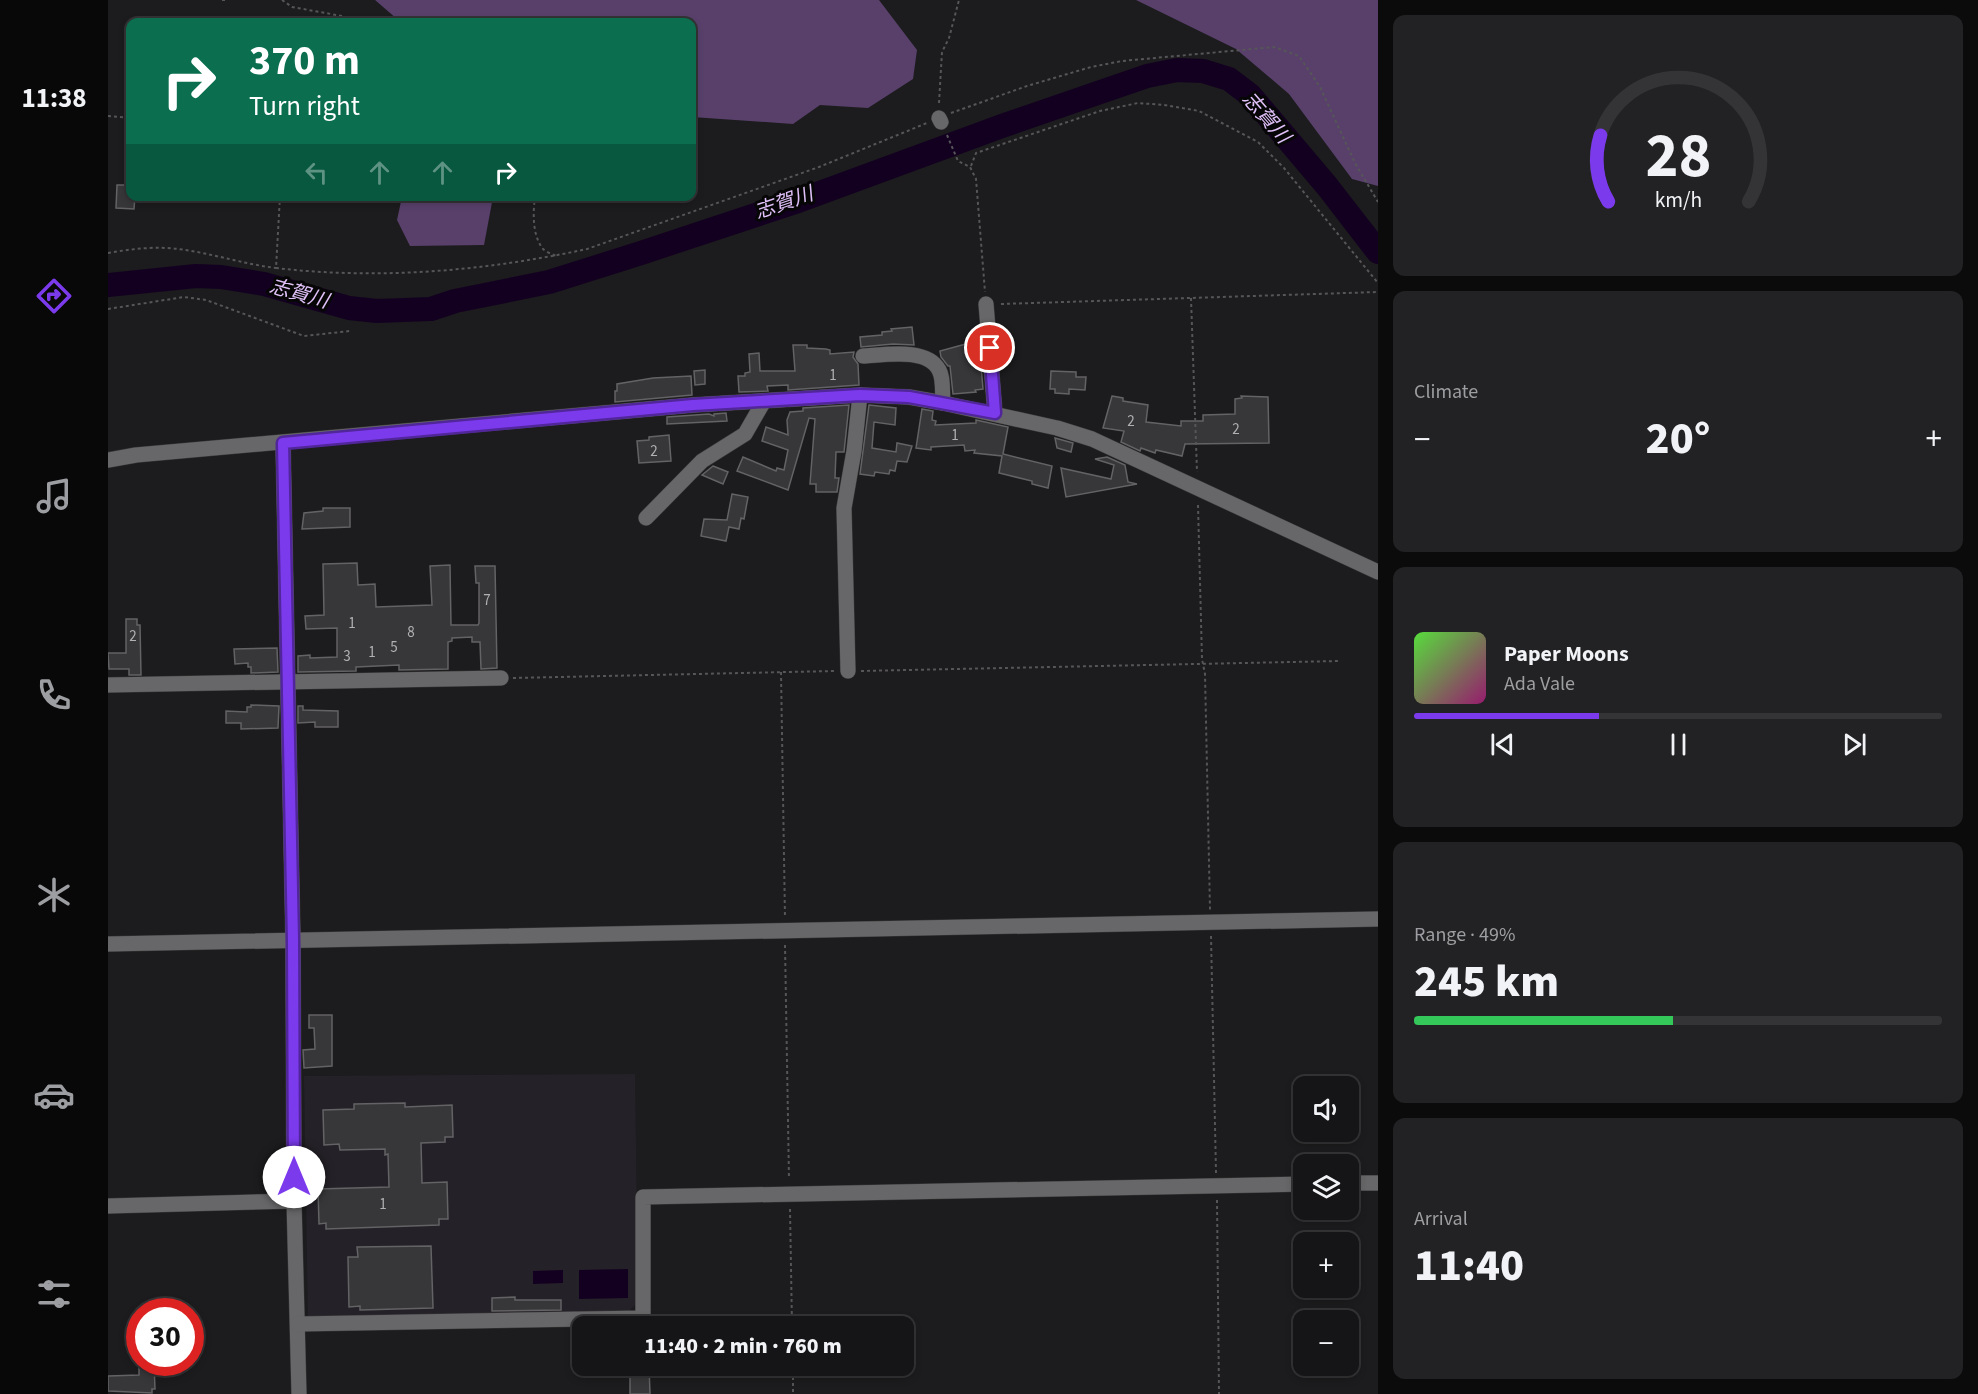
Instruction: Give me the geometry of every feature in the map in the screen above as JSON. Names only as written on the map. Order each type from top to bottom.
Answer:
[{"type":"street","points":[[986,304],[995,413]]},
{"type":"street","points":[[863,356],[903,354],[924,357],[933,362],[942,378],[943,403]]},
{"type":"street","points":[[108,460],[693,405],[860,395],[909,397],[995,413],[1092,439],[1378,572]]},
{"type":"street","points":[[848,671],[844,508],[854,451],[860,395]]},
{"type":"street","points":[[646,518],[702,461],[745,434],[764,401]]},
{"type":"street","points":[[283,443],[299,1394]]},
{"type":"street","points":[[108,685],[501,678]]},
{"type":"street","points":[[108,944],[1378,919]]},
{"type":"street","points":[[1359,1184],[1378,1183]]},
{"type":"street","points":[[298,1324],[643,1318],[643,1197],[1293,1184]]},
{"type":"street","points":[[108,1206],[294,1201]]},
{"type":"path","points":[[222,0],[228,0]]},
{"type":"path","points":[[282,0],[292,7],[342,16]]},
{"type":"path","points":[[959,0],[949,38],[942,52],[940,120],[958,161],[970,167],[976,179],[986,304],[1378,292]]},
{"type":"path","points":[[108,253],[148,248],[178,249],[276,268],[320,273],[383,274],[437,272],[556,256],[618,240],[1027,86],[1091,67],[1122,61],[1274,47],[1299,56],[1320,87],[1355,163],[1378,202]]},
{"type":"path","points":[[970,167],[976,153],[1100,111],[1138,103],[1199,111],[1258,142],[1284,168],[1378,283]]},
{"type":"path","points":[[108,116],[126,118]]},
{"type":"path","points":[[276,268],[280,201]]},
{"type":"path","points":[[535,201],[534,226],[539,240],[544,250],[556,256]]},
{"type":"path","points":[[108,309],[184,297],[206,300],[304,336],[350,332]]},
{"type":"path","points":[[1191,298],[1205,674],[1219,1394]]},
{"type":"path","points":[[501,678],[1340,661]]},
{"type":"path","points":[[781,672],[792,1316]]},
{"type":"path","points":[[793,1376],[793,1394]]},
{"type":"shaded area","points":[[375,0],[879,0],[917,50],[913,79],[868,108],[820,105],[793,124],[696,117],[696,18],[396,18]]},
{"type":"shaded area","points":[[1136,0],[1378,0],[1378,186],[1352,179],[1289,94],[1236,49]]},
{"type":"shaded area","points":[[401,201],[492,201],[484,245],[410,246],[397,220]]},
{"type":"shaded area","points":[[635,1074],[638,1302],[630,1310],[467,1317],[308,1318],[304,1076]]},
{"type":"shaded area","points":[[628,1269],[628,1298],[579,1299],[579,1270]]},
{"type":"shaded area","points":[[563,1270],[563,1283],[533,1284],[533,1271]]},
{"type":"building","points":[[117,185],[126,185],[126,201],[135,201],[134,209],[116,208]]},
{"type":"building","points":[[912,327],[914,345],[861,347],[860,337],[882,335],[882,332],[892,331],[891,329]]},
{"type":"building","points":[[979,342],[983,389],[975,390],[976,392],[953,394],[950,366],[941,357],[940,351]]},
{"type":"building","points":[[793,345],[826,349],[830,350],[830,354],[854,352],[853,357],[858,364],[859,385],[788,390],[788,385],[767,386],[768,391],[739,392],[738,376],[745,376],[745,373],[750,372],[749,354],[759,353],[760,371],[795,371]]},
{"type":"building","points":[[705,370],[705,384],[695,385],[694,371]]},
{"type":"building","points":[[1051,371],[1076,372],[1076,377],[1086,377],[1085,390],[1069,389],[1069,394],[1055,393],[1055,389],[1050,389]]},
{"type":"building","points":[[691,376],[692,395],[615,402],[617,384],[653,378]]},
{"type":"building","points":[[1112,396],[1123,398],[1123,401],[1148,405],[1146,422],[1181,426],[1181,421],[1203,421],[1203,415],[1235,414],[1235,399],[1242,398],[1241,396],[1268,397],[1269,443],[1185,444],[1182,456],[1156,450],[1155,453],[1141,448],[1140,451],[1121,442],[1124,431],[1103,428]]},
{"type":"building","points":[[849,405],[844,452],[836,452],[835,478],[839,478],[837,492],[816,492],[816,484],[810,484],[815,419],[809,418],[788,490],[737,471],[743,457],[776,471],[777,468],[784,470],[788,450],[762,441],[766,427],[788,435],[787,420],[790,412],[803,411],[803,408]]},
{"type":"building","points":[[869,405],[896,408],[895,425],[874,422],[872,448],[896,452],[897,443],[912,446],[907,462],[897,461],[895,471],[890,470],[889,474],[875,472],[874,476],[860,474]]},
{"type":"building","points":[[922,409],[933,411],[932,420],[936,421],[935,425],[976,423],[976,420],[1008,427],[1003,454],[1052,466],[1048,488],[1032,484],[1032,481],[999,473],[1002,456],[974,453],[975,450],[965,451],[964,445],[931,447],[931,450],[916,448]]},
{"type":"building","points":[[726,413],[727,421],[667,424],[667,417],[709,414],[714,416],[714,414]]},
{"type":"building","points":[[669,435],[671,461],[639,463],[637,441]]},
{"type":"building","points":[[1055,438],[1073,443],[1071,452],[1057,448]]},
{"type":"building","points":[[1107,457],[1125,465],[1128,482],[1137,484],[1066,497],[1061,468],[1111,479],[1114,465],[1095,459]]},
{"type":"building","points":[[713,466],[728,472],[723,484],[702,475]]},
{"type":"building","points":[[732,494],[748,497],[744,519],[741,518],[739,529],[729,527],[726,541],[701,536],[704,519],[727,520]]},
{"type":"building","points":[[323,508],[350,508],[350,527],[302,529],[304,513],[323,511]]},
{"type":"building","points":[[357,563],[358,585],[375,584],[376,607],[432,605],[430,566],[450,565],[451,625],[478,625],[479,583],[476,583],[475,566],[495,566],[497,668],[481,669],[480,642],[472,642],[472,637],[452,638],[452,641],[448,642],[448,669],[399,670],[399,665],[356,667],[356,671],[298,672],[298,656],[337,657],[337,628],[306,629],[305,616],[324,615],[323,564]]},
{"type":"building","points":[[126,619],[137,619],[137,625],[140,625],[141,675],[129,675],[129,669],[109,669],[108,653],[126,653]]},
{"type":"building","points":[[277,648],[278,672],[251,673],[248,663],[235,664],[234,649]]},
{"type":"building","points":[[251,705],[279,706],[278,728],[241,729],[241,723],[226,723],[226,711],[247,712],[247,707]]},
{"type":"building","points":[[298,706],[303,706],[303,710],[338,711],[338,727],[315,727],[315,722],[298,723]]},
{"type":"building","points":[[309,1015],[332,1015],[332,1066],[304,1068],[303,1050],[315,1049],[314,1028],[309,1028]]},
{"type":"building","points":[[405,1103],[405,1107],[452,1105],[453,1137],[445,1137],[445,1142],[421,1143],[422,1183],[447,1182],[448,1219],[439,1219],[439,1225],[326,1229],[326,1223],[319,1224],[318,1189],[389,1187],[388,1154],[385,1155],[385,1149],[340,1150],[339,1144],[324,1145],[323,1110],[354,1109],[354,1104]]},
{"type":"building","points":[[431,1246],[433,1308],[360,1310],[360,1306],[349,1307],[348,1257],[358,1257],[357,1247]]},
{"type":"building","points":[[515,1297],[515,1300],[561,1300],[561,1310],[492,1311],[492,1298]]},
{"type":"building","points":[[108,1376],[155,1376],[155,1389],[152,1389],[152,1393],[108,1391]]},
{"type":"building","points":[[630,1376],[649,1376],[650,1394],[630,1394]]},
{"type":"waterway","name":"志賀川","points":[[108,285],[196,276],[221,277],[264,284],[349,308],[377,311],[431,309],[455,301],[549,282],[641,253],[798,201],[1002,126],[1147,76],[1177,70],[1203,71],[1229,79],[1250,95],[1327,186],[1378,252]]},
{"type":"route","points":[[294,1177],[293,941],[283,443],[693,405],[860,395],[909,397],[995,413],[990,348]]}]
